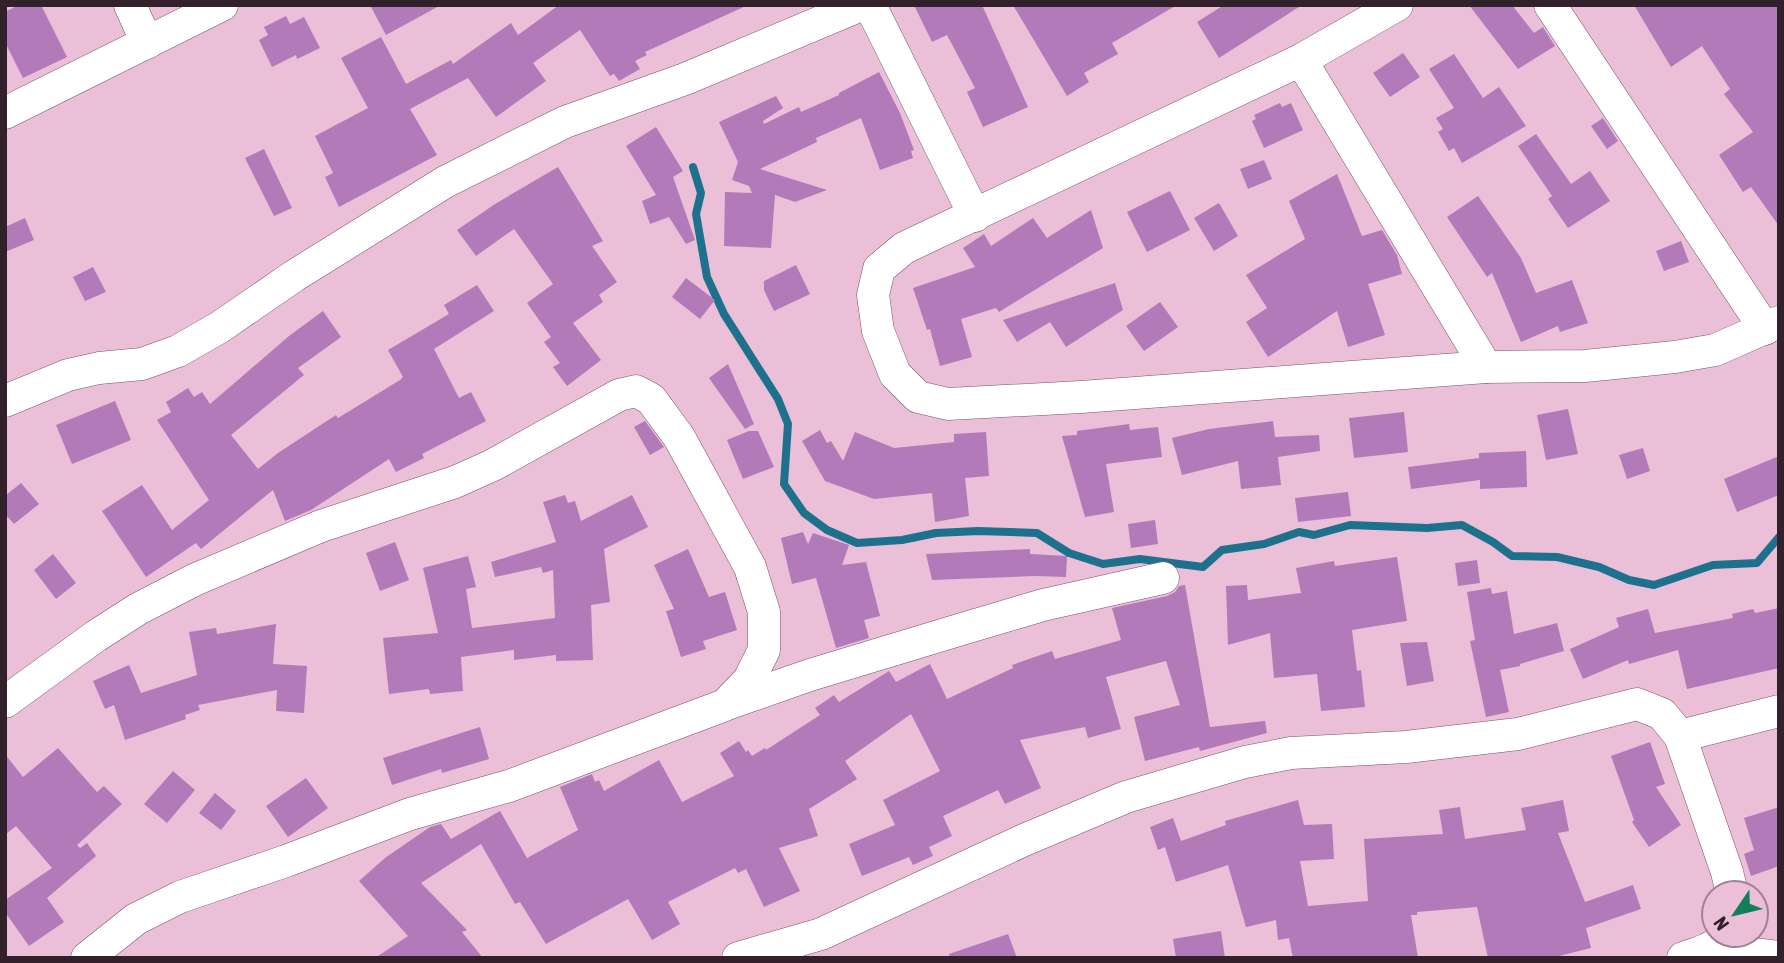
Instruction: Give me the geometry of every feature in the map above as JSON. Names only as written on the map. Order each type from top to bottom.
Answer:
[{"type":"street","points":[[130,5],[147,43]]},
{"type":"street","points":[[5,113],[222,5]]},
{"type":"street","points":[[5,401],[68,375],[99,368],[142,364],[178,351],[220,327],[317,261],[457,176],[565,122],[685,79],[861,5]]},
{"type":"street","points":[[870,5],[975,216]]},
{"type":"street","points":[[1397,5],[1301,60],[904,248],[879,269],[873,295],[878,331],[895,374],[918,397],[948,404],[1081,397],[1486,367],[1585,366],[1675,357],[1716,350],[1772,326],[1550,5]]},
{"type":"street","points":[[1301,60],[1486,367]]},
{"type":"street","points":[[5,702],[96,636],[138,609],[194,580],[321,526],[454,482],[493,465],[619,395],[636,391],[651,399],[679,437],[750,567],[764,612],[764,650],[750,680],[725,705]]},
{"type":"street","points":[[87,958],[136,919],[180,897],[286,861],[410,814],[521,782],[810,676],[1043,605],[1163,578]]},
{"type":"street","points":[[738,958],[821,933],[1024,839],[1126,797],[1245,762],[1291,752],[1406,747],[1518,734],[1637,704],[1662,714],[1680,736],[1729,879]]},
{"type":"street","points":[[1680,736],[1779,711]]},
{"type":"street","points":[[1683,958],[1706,949]]},
{"type":"street","points":[[1744,949],[1753,954],[1779,957]]},
{"type":"building","points":[[19,5],[41,5],[67,57],[23,78],[5,42],[5,12]]},
{"type":"building","points":[[370,5],[441,5],[386,35]]},
{"type":"building","points":[[559,5],[748,5],[645,52],[647,55],[635,61],[640,69],[619,81],[614,74],[610,76],[580,30],[533,63],[546,81],[496,117],[468,78],[410,109],[437,155],[339,207],[325,177],[333,173],[315,136],[368,108],[341,58],[381,37],[406,84],[451,60],[453,64],[511,23],[518,35]]},
{"type":"building","points":[[914,5],[982,5],[1028,107],[983,127],[967,92],[975,88],[947,35],[932,42]]},
{"type":"building","points":[[1013,5],[1177,5],[1112,43],[1118,54],[1084,73],[1089,82],[1067,96]]},
{"type":"building","points":[[1224,5],[1302,5],[1219,58],[1197,22]]},
{"type":"building","points":[[1469,5],[1512,5],[1534,33],[1543,27],[1555,46],[1518,69]]},
{"type":"building","points":[[1634,5],[1779,5],[1779,226],[1751,187],[1743,192],[1719,155],[1753,132],[1724,94],[1730,89],[1702,46],[1671,67]]},
{"type":"building","points":[[286,16],[290,24],[304,17],[320,48],[297,59],[296,55],[272,67],[259,40],[268,35],[264,27]]},
{"type":"building","points":[[1403,53],[1420,77],[1390,97],[1373,73]]},
{"type":"building","points":[[1454,54],[1483,98],[1499,87],[1526,126],[1462,163],[1454,148],[1449,151],[1438,132],[1443,129],[1436,118],[1454,108],[1429,69]]},
{"type":"building","points":[[879,72],[900,113],[914,150],[911,151],[913,158],[880,170],[861,118],[816,138],[817,142],[760,169],[827,190],[795,202],[775,195],[771,248],[724,246],[725,192],[752,193],[749,186],[732,180],[738,162],[719,122],[776,96],[783,108],[763,121],[764,124],[799,107],[801,112],[839,95]]},
{"type":"building","points":[[1280,103],[1282,107],[1291,103],[1303,130],[1264,148],[1252,121],[1256,119],[1254,115]]},
{"type":"building","points":[[1603,118],[1618,141],[1607,149],[1591,126]]},
{"type":"building","points":[[656,127],[683,171],[673,177],[695,240],[686,244],[669,217],[650,224],[642,201],[656,195],[626,146]]},
{"type":"building","points":[[1536,134],[1571,184],[1590,171],[1610,201],[1568,228],[1548,199],[1552,196],[1518,146]]},
{"type":"building","points":[[264,149],[292,208],[274,216],[245,158]]},
{"type":"building","points":[[1264,160],[1272,179],[1248,189],[1240,169]]},
{"type":"building","points":[[558,167],[603,241],[592,246],[617,282],[599,295],[603,302],[573,323],[601,360],[567,386],[553,367],[560,363],[544,342],[551,337],[527,303],[553,284],[514,229],[476,256],[457,230]]},
{"type":"building","points":[[1337,174],[1362,236],[1382,230],[1397,255],[1402,274],[1368,284],[1385,335],[1348,347],[1337,311],[1268,357],[1246,322],[1267,308],[1246,275],[1305,239],[1289,201]]},
{"type":"building","points":[[1170,191],[1190,230],[1147,252],[1127,212]]},
{"type":"building","points":[[1478,196],[1521,258],[1536,293],[1572,280],[1588,323],[1560,332],[1558,326],[1521,342],[1492,273],[1487,277],[1447,217]]},
{"type":"building","points":[[1219,203],[1238,236],[1214,251],[1194,218]]},
{"type":"building","points":[[1091,210],[1103,248],[999,312],[996,308],[961,319],[972,357],[940,366],[930,329],[927,330],[913,288],[975,267],[963,248],[984,234],[991,246],[1033,218],[1047,238]]},
{"type":"building","points":[[25,218],[34,240],[5,252],[5,227]]},
{"type":"building","points":[[1681,241],[1689,262],[1664,271],[1656,251]]},
{"type":"building","points":[[796,265],[810,294],[774,311],[764,290],[764,281]]},
{"type":"building","points":[[93,267],[106,292],[85,301],[73,277]]},
{"type":"building","points":[[686,278],[715,300],[700,319],[672,297]]},
{"type":"building","points":[[1115,283],[1123,310],[1066,347],[1050,322],[1017,342],[1003,320]]},
{"type":"building","points":[[477,285],[494,311],[434,349],[459,398],[471,392],[486,421],[422,454],[424,458],[396,472],[389,459],[311,510],[285,521],[273,490],[201,549],[196,543],[146,577],[102,511],[142,485],[172,530],[209,500],[157,420],[171,412],[166,402],[188,388],[194,397],[202,392],[210,404],[289,336],[323,311],[341,337],[298,368],[304,375],[231,435],[258,469],[336,415],[338,418],[400,380],[403,377],[388,350],[449,314],[444,305]]},
{"type":"building","points":[[1160,302],[1178,327],[1144,351],[1126,326]]},
{"type":"building","points":[[728,364],[754,424],[745,429],[709,378]]},
{"type":"building","points":[[115,401],[131,440],[72,464],[56,425]]},
{"type":"building","points":[[1568,409],[1578,454],[1546,460],[1537,415]]},
{"type":"building","points":[[1404,412],[1408,452],[1354,458],[1349,418]]},
{"type":"building","points":[[645,421],[664,447],[650,455],[634,427]]},
{"type":"building","points":[[1273,421],[1275,437],[1319,435],[1320,451],[1278,457],[1281,485],[1241,489],[1238,461],[1182,475],[1172,438],[1209,429]]},
{"type":"building","points":[[1129,424],[1130,430],[1158,427],[1162,457],[1106,464],[1114,512],[1085,517],[1062,436],[1077,435],[1077,431]]},
{"type":"building","points":[[820,430],[827,443],[831,441],[843,461],[855,432],[894,448],[954,442],[954,434],[986,432],[989,476],[965,478],[969,516],[935,522],[932,493],[874,499],[825,481],[802,441]]},
{"type":"building","points":[[749,431],[758,431],[774,467],[743,479],[727,440]]},
{"type":"building","points":[[1643,448],[1650,471],[1627,479],[1619,455]]},
{"type":"building","points":[[1526,451],[1527,487],[1480,489],[1480,480],[1411,489],[1408,467],[1479,458],[1479,453]]},
{"type":"building","points":[[1779,456],[1779,495],[1737,512],[1724,479]]},
{"type":"building","points":[[21,483],[39,504],[14,524],[5,514],[5,496]]},
{"type":"building","points":[[1348,492],[1351,516],[1298,522],[1295,498]]},
{"type":"building","points":[[565,495],[568,503],[575,501],[581,521],[632,495],[648,527],[604,549],[610,602],[591,605],[593,660],[556,661],[556,655],[514,660],[514,650],[461,657],[463,691],[430,694],[429,689],[389,694],[383,638],[438,633],[423,568],[468,556],[476,587],[466,589],[472,628],[555,618],[553,570],[543,573],[541,567],[495,577],[491,562],[556,542],[543,502]]},
{"type":"building","points":[[1155,520],[1158,544],[1131,548],[1128,524]]},
{"type":"building","points":[[803,532],[808,544],[813,533],[849,545],[842,565],[866,562],[880,616],[864,620],[869,638],[836,648],[816,578],[792,584],[781,538]]},
{"type":"building","points":[[395,542],[409,580],[380,591],[366,553]]},
{"type":"building","points":[[688,549],[709,597],[725,592],[737,630],[703,641],[706,649],[681,657],[666,611],[674,609],[654,565]]},
{"type":"building","points":[[1030,549],[1030,554],[1067,556],[1066,577],[932,580],[926,554]]},
{"type":"building","points":[[53,554],[76,583],[56,599],[34,570]]},
{"type":"building","points":[[1397,557],[1407,621],[1352,630],[1357,671],[1361,670],[1365,707],[1321,711],[1317,674],[1274,678],[1270,633],[1228,645],[1226,586],[1247,585],[1248,600],[1301,593],[1296,568],[1334,561],[1335,566]]},
{"type":"building","points":[[1477,560],[1480,583],[1458,586],[1455,563]]},
{"type":"building","points":[[1185,585],[1210,727],[1265,721],[1267,733],[1200,751],[1199,747],[1145,761],[1134,717],[1180,705],[1166,661],[1106,677],[1121,729],[1088,738],[1085,727],[1020,740],[1041,788],[1005,804],[998,790],[943,816],[952,836],[929,847],[933,856],[913,865],[909,857],[862,876],[849,844],[895,825],[883,800],[940,771],[911,714],[845,761],[857,779],[809,809],[818,836],[779,848],[800,891],[764,907],[746,869],[738,873],[735,868],[668,902],[680,924],[652,940],[628,899],[546,944],[520,902],[515,904],[481,844],[421,883],[467,930],[462,932],[483,958],[375,958],[408,936],[359,881],[385,858],[430,827],[441,824],[451,839],[500,811],[527,858],[578,830],[560,787],[592,774],[595,782],[599,780],[604,791],[659,760],[682,802],[734,776],[720,753],[739,741],[752,756],[765,748],[766,750],[820,715],[815,708],[834,695],[839,702],[889,671],[896,682],[930,664],[947,699],[1013,668],[1012,665],[1052,651],[1055,659],[1121,640],[1112,608],[1167,596],[1179,586]]},
{"type":"building","points":[[1491,588],[1492,594],[1507,591],[1514,634],[1557,623],[1564,651],[1500,670],[1509,712],[1486,717],[1470,641],[1475,640],[1467,592]]},
{"type":"building","points":[[1779,608],[1779,668],[1687,689],[1678,650],[1629,664],[1628,660],[1583,679],[1570,649],[1619,627],[1616,618],[1648,609],[1655,633],[1733,618],[1732,614],[1753,609],[1755,613]]},
{"type":"building","points":[[276,624],[273,664],[307,666],[304,713],[276,711],[277,690],[198,705],[200,710],[185,715],[186,719],[125,740],[114,705],[105,709],[93,681],[129,665],[141,693],[197,675],[189,632],[216,628],[217,634]]},
{"type":"building","points":[[1427,642],[1434,681],[1407,686],[1400,643]]},
{"type":"building","points":[[480,727],[489,759],[442,773],[441,769],[392,785],[383,758]]},
{"type":"building","points":[[1650,742],[1665,784],[1656,787],[1681,825],[1649,847],[1632,822],[1634,820],[1611,756]]},
{"type":"building","points":[[58,748],[97,792],[104,786],[122,804],[77,845],[80,848],[87,843],[96,856],[47,898],[64,922],[29,946],[5,912],[5,900],[52,868],[16,826],[5,835],[5,754],[23,777]]},
{"type":"building","points":[[173,771],[195,790],[167,823],[144,804]]},
{"type":"building","points":[[306,778],[328,808],[288,837],[266,806]]},
{"type":"building","points":[[215,793],[236,811],[221,830],[199,813]]},
{"type":"building","points":[[1298,800],[1304,825],[1332,824],[1334,859],[1300,861],[1308,906],[1368,901],[1364,839],[1443,834],[1439,810],[1460,807],[1465,839],[1526,830],[1521,808],[1563,800],[1569,831],[1558,833],[1585,902],[1633,885],[1641,909],[1586,928],[1591,948],[1551,958],[1488,958],[1477,907],[1417,912],[1417,915],[1411,915],[1418,958],[1293,958],[1289,938],[1278,940],[1276,920],[1246,927],[1228,865],[1176,882],[1165,847],[1158,850],[1150,827],[1173,818],[1181,841],[1226,825],[1225,821]]},
{"type":"building","points":[[1779,807],[1779,866],[1751,876],[1744,854],[1754,850],[1744,818]]},
{"type":"building","points":[[1221,931],[1225,958],[1176,958],[1173,939]]},
{"type":"building","points":[[1008,934],[1017,958],[950,958],[949,954]]},
{"type":"waterway","points":[[693,167],[701,193],[696,214],[707,277],[724,314],[778,399],[788,424],[784,484],[804,513],[827,530],[857,543],[902,540],[936,533],[1037,533],[1069,553],[1103,564],[1140,559],[1203,567],[1222,550],[1264,544],[1299,532],[1314,535],[1350,525],[1427,528],[1462,525],[1512,556],[1557,557],[1599,567],[1629,580],[1654,585],[1713,565],[1757,563],[1779,537]]}]
